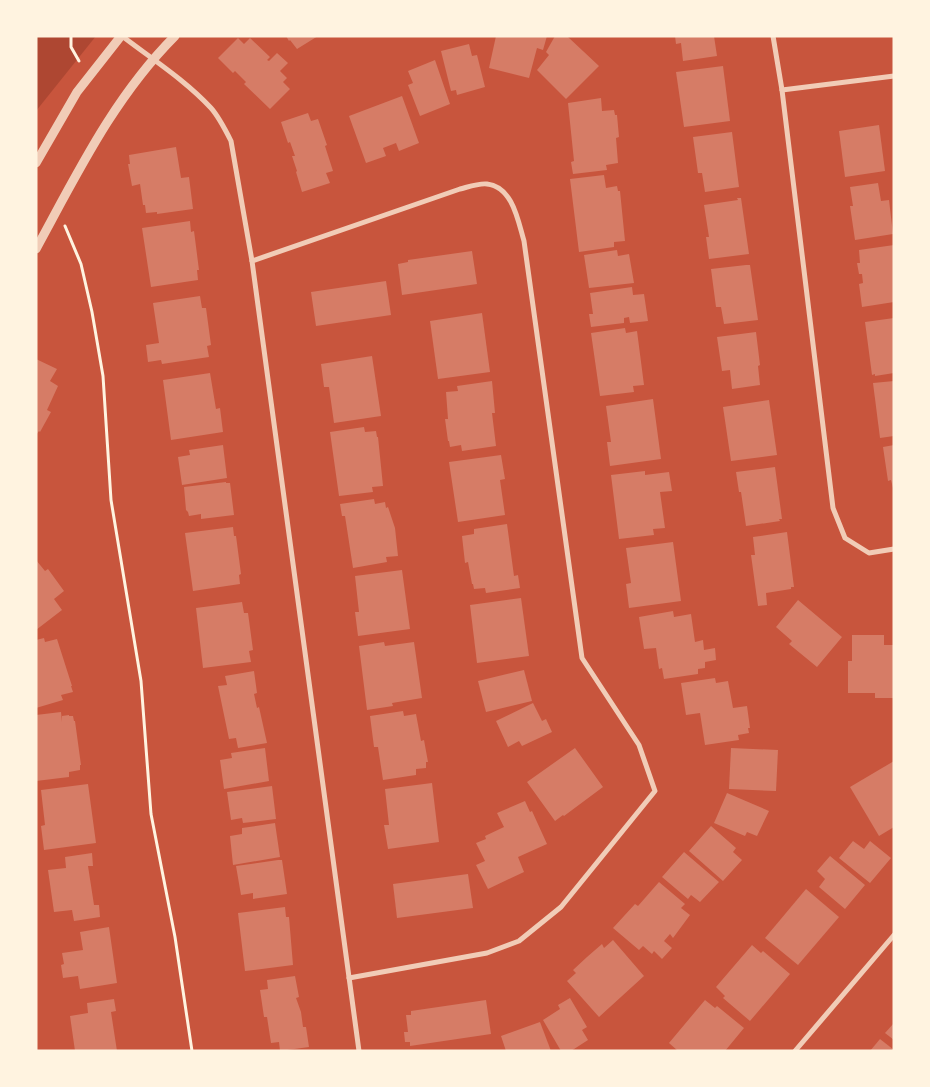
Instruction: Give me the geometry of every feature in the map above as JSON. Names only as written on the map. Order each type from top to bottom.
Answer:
[{"type":"street","points":[[36,163],[77,92],[122,36],[180,80],[211,108],[222,123],[231,141],[252,261],[360,1051]]},
{"type":"street","points":[[36,249],[124,95],[175,36]]},
{"type":"street","points":[[773,36],[782,90],[833,508],[845,538],[869,553],[894,549]]},
{"type":"street","points":[[782,90],[894,76]]},
{"type":"street","points":[[252,261],[460,189],[486,184],[500,190],[511,201],[524,241],[582,658],[639,745],[655,790],[561,908],[519,941],[487,953],[349,978]]},
{"type":"street","points":[[795,1051],[894,935]]},
{"type":"path","points":[[71,36],[71,47],[79,62]]},
{"type":"path","points":[[54,216],[65,225],[81,264],[92,312],[101,367],[111,500],[141,681],[151,814],[175,937],[192,1051]]},
{"type":"shaded area","points":[[36,36],[96,36],[36,111]]},
{"type":"building","points":[[286,36],[318,36],[297,49]]},
{"type":"building","points":[[496,36],[547,36],[543,50],[537,48],[529,78],[489,68]]},
{"type":"building","points":[[555,36],[568,37],[599,66],[566,99],[537,70],[549,55],[546,52]]},
{"type":"building","points":[[675,36],[714,36],[717,56],[683,61],[681,43],[676,44]]},
{"type":"building","points":[[238,38],[244,44],[250,38],[270,57],[267,60],[269,61],[277,53],[288,63],[280,71],[287,78],[283,82],[290,89],[270,109],[244,84],[246,82],[235,71],[233,73],[218,58]]},
{"type":"building","points":[[469,44],[472,56],[477,55],[485,87],[457,95],[456,90],[451,91],[441,51]]},
{"type":"building","points":[[435,60],[450,104],[420,116],[408,85],[413,83],[408,71]]},
{"type":"building","points":[[723,66],[730,121],[684,127],[676,72]]},
{"type":"building","points":[[402,96],[419,143],[399,151],[396,143],[383,148],[386,156],[366,163],[349,116]]},
{"type":"building","points":[[601,98],[602,111],[614,110],[615,115],[617,115],[619,137],[616,138],[618,163],[606,165],[607,170],[573,174],[571,162],[574,161],[568,103]]},
{"type":"building","points":[[308,113],[311,121],[318,119],[333,171],[326,173],[330,183],[302,192],[292,156],[295,156],[290,142],[288,143],[281,122]]},
{"type":"building","points":[[879,125],[885,171],[845,177],[839,131]]},
{"type":"building","points":[[732,132],[739,187],[705,192],[702,173],[698,173],[693,137]]},
{"type":"building","points":[[176,147],[181,178],[189,177],[193,209],[157,214],[157,212],[146,213],[140,184],[132,186],[128,164],[130,164],[129,155]]},
{"type":"building","points":[[604,175],[606,188],[617,186],[618,191],[620,191],[625,241],[614,242],[614,247],[579,252],[570,179]]},
{"type":"building","points":[[878,183],[881,201],[889,200],[893,234],[855,240],[850,206],[853,206],[850,187]]},
{"type":"building","points":[[737,198],[741,198],[749,254],[709,259],[706,237],[709,237],[704,205],[738,200]]},
{"type":"building","points":[[190,221],[191,232],[194,231],[199,270],[197,270],[198,280],[151,287],[142,228]]},
{"type":"building","points":[[894,245],[894,302],[862,307],[859,284],[863,283],[862,274],[859,274],[857,263],[860,263],[859,250]]},
{"type":"building","points":[[617,250],[618,256],[629,254],[634,283],[589,288],[584,255]]},
{"type":"building","points":[[472,251],[477,284],[402,295],[398,264],[408,262],[408,260]]},
{"type":"building","points":[[750,265],[758,320],[724,324],[721,307],[716,307],[711,269]]},
{"type":"building","points":[[386,281],[391,315],[316,326],[311,292]]},
{"type":"building","points":[[632,287],[633,295],[644,294],[648,321],[630,323],[629,317],[624,318],[624,323],[591,327],[589,314],[593,314],[590,293]]},
{"type":"building","points":[[200,296],[202,308],[206,308],[211,345],[207,346],[209,357],[162,364],[161,360],[148,362],[146,345],[159,343],[153,303]]},
{"type":"building","points":[[482,313],[490,372],[438,379],[430,321]]},
{"type":"building","points":[[894,318],[894,373],[872,375],[865,322]]},
{"type":"building","points":[[625,328],[626,333],[637,331],[644,385],[633,386],[634,392],[600,396],[591,333]]},
{"type":"building","points":[[756,332],[760,365],[758,366],[760,385],[732,389],[730,370],[722,371],[717,337]]},
{"type":"building","points":[[372,356],[381,416],[334,423],[329,387],[324,387],[321,364]]},
{"type":"building","points":[[36,359],[57,369],[50,381],[58,386],[47,410],[51,412],[40,432],[36,435]]},
{"type":"building","points":[[210,373],[216,409],[220,408],[223,432],[171,440],[163,380]]},
{"type":"building","points":[[492,381],[495,413],[492,413],[496,446],[462,451],[461,445],[450,447],[445,419],[448,419],[446,392],[458,391],[457,386]]},
{"type":"building","points":[[894,381],[894,436],[880,438],[873,383]]},
{"type":"building","points":[[653,399],[661,459],[610,466],[607,442],[611,442],[606,406]]},
{"type":"building","points":[[769,400],[777,455],[731,461],[723,407]]},
{"type":"building","points":[[364,427],[365,432],[376,431],[378,437],[383,486],[372,487],[373,492],[339,496],[330,432]]},
{"type":"building","points":[[223,445],[227,478],[182,485],[178,457],[190,455],[189,450]]},
{"type":"building","points":[[894,445],[893,488],[891,480],[888,481],[883,447]]},
{"type":"building","points":[[501,455],[505,479],[500,480],[505,515],[458,522],[449,462]]},
{"type":"building","points":[[775,467],[782,519],[779,519],[780,521],[746,526],[736,472]]},
{"type":"building","points":[[645,471],[645,475],[669,472],[672,491],[660,492],[665,528],[653,529],[654,535],[619,539],[611,475]]},
{"type":"building","points":[[230,483],[234,515],[201,519],[201,514],[189,516],[186,510],[184,487]]},
{"type":"building","points":[[374,499],[375,504],[385,502],[386,508],[388,507],[395,528],[398,556],[386,557],[387,562],[353,568],[345,516],[342,516],[340,504]]},
{"type":"building","points":[[507,524],[514,576],[518,575],[520,588],[486,593],[485,588],[474,589],[468,562],[465,563],[462,536],[474,534],[474,529]]},
{"type":"building","points":[[233,527],[241,574],[239,575],[240,584],[193,591],[185,533]]},
{"type":"building","points":[[787,532],[794,587],[766,593],[767,605],[758,606],[751,555],[755,555],[753,537]]},
{"type":"building","points":[[673,542],[681,601],[629,608],[626,584],[631,583],[626,548]]},
{"type":"building","points":[[36,560],[45,571],[48,569],[64,591],[54,599],[62,610],[36,630]]},
{"type":"building","points":[[402,570],[410,629],[358,636],[355,612],[359,612],[355,576]]},
{"type":"building","points":[[521,598],[529,656],[477,663],[470,605]]},
{"type":"building","points":[[798,600],[842,637],[817,667],[789,644],[792,641],[776,627]]},
{"type":"building","points":[[242,602],[244,613],[248,613],[253,650],[249,651],[251,662],[203,668],[196,608]]},
{"type":"building","points":[[673,611],[674,617],[691,614],[695,642],[703,640],[704,650],[715,648],[716,660],[705,662],[705,668],[698,669],[698,674],[664,679],[662,668],[659,669],[656,648],[644,649],[639,617]]},
{"type":"building","points":[[852,635],[884,635],[884,645],[894,645],[894,698],[875,698],[875,693],[848,693],[848,661],[852,661]]},
{"type":"building","points":[[44,638],[45,642],[57,639],[73,692],[61,695],[63,700],[36,708],[36,640]]},
{"type":"building","points":[[384,642],[385,646],[414,642],[422,698],[392,703],[393,706],[367,710],[359,646]]},
{"type":"building","points":[[524,670],[532,701],[486,712],[478,681]]},
{"type":"building","points":[[254,671],[257,693],[254,694],[267,743],[238,748],[236,738],[229,739],[218,686],[227,685],[225,676]]},
{"type":"building","points":[[715,678],[716,683],[728,681],[733,708],[747,706],[750,728],[748,728],[749,733],[738,735],[739,740],[705,745],[700,713],[686,715],[681,683]]},
{"type":"building","points":[[533,703],[542,721],[546,719],[552,732],[522,746],[519,741],[508,747],[496,721]]},
{"type":"building","points":[[403,711],[404,716],[416,714],[421,741],[424,740],[428,762],[426,762],[426,768],[416,769],[416,775],[383,780],[378,747],[374,747],[370,716]]},
{"type":"building","points":[[61,712],[62,722],[62,716],[69,715],[73,716],[75,721],[81,765],[80,770],[69,772],[69,777],[36,781],[36,715]]},
{"type":"building","points":[[265,748],[269,781],[224,789],[220,760],[232,758],[231,753]]},
{"type":"building","points":[[575,748],[603,787],[555,821],[527,782]]},
{"type":"building","points":[[731,748],[778,750],[776,791],[729,789]]},
{"type":"building","points":[[894,761],[894,827],[879,836],[850,787]]},
{"type":"building","points":[[432,783],[439,842],[388,849],[384,825],[389,825],[385,789]]},
{"type":"building","points":[[88,784],[96,843],[44,850],[41,826],[45,825],[41,790]]},
{"type":"building","points":[[272,786],[276,819],[243,823],[242,818],[231,820],[227,792]]},
{"type":"building","points":[[727,793],[769,811],[757,836],[747,832],[745,836],[714,823]]},
{"type":"building","points":[[525,801],[530,812],[532,811],[547,844],[518,857],[524,872],[488,889],[476,865],[485,861],[476,843],[486,839],[485,836],[504,827],[497,813]]},
{"type":"building","points":[[275,823],[280,857],[233,865],[230,836],[242,834],[242,828]]},
{"type":"building","points":[[711,826],[736,848],[733,852],[742,860],[723,881],[689,851]]},
{"type":"building","points":[[853,841],[864,849],[870,841],[891,858],[870,883],[839,858]]},
{"type":"building","points":[[684,852],[719,882],[700,902],[691,895],[688,899],[662,877]]},
{"type":"building","points":[[92,853],[93,866],[88,866],[94,905],[99,905],[100,917],[74,921],[72,910],[54,912],[48,870],[66,868],[65,857]]},
{"type":"building","points":[[830,856],[865,885],[845,909],[819,887],[825,879],[817,871]]},
{"type":"building","points":[[282,860],[287,894],[253,899],[253,893],[241,895],[236,866]]},
{"type":"building","points":[[468,874],[473,908],[397,918],[393,884]]},
{"type":"building","points":[[659,882],[685,904],[681,908],[690,915],[673,938],[670,934],[664,941],[672,948],[662,959],[654,951],[652,954],[643,946],[639,950],[613,928],[635,904],[638,906]]},
{"type":"building","points":[[806,889],[839,917],[798,965],[765,938]]},
{"type":"building","points":[[285,907],[286,917],[289,917],[293,965],[245,971],[238,913]]},
{"type":"building","points":[[109,927],[117,983],[80,989],[78,976],[63,978],[61,965],[64,964],[62,953],[83,950],[80,932]]},
{"type":"building","points":[[613,940],[644,976],[599,1017],[567,981],[576,973],[573,970],[587,957],[602,944],[604,948]]},
{"type":"building","points":[[752,945],[761,953],[763,951],[790,974],[750,1021],[723,998],[725,996],[716,987]]},
{"type":"building","points":[[295,976],[299,997],[296,998],[301,1012],[303,1027],[306,1027],[309,1047],[280,1051],[279,1042],[271,1043],[267,1017],[264,1017],[260,990],[268,989],[267,980]]},
{"type":"building","points":[[570,998],[587,1027],[582,1030],[588,1040],[571,1051],[561,1051],[543,1020],[560,1009],[558,1005]]},
{"type":"building","points":[[114,999],[116,1011],[111,1012],[117,1051],[75,1051],[70,1016],[88,1013],[87,1003]]},
{"type":"building","points":[[486,1000],[491,1034],[410,1046],[410,1042],[405,1042],[404,1032],[408,1032],[406,1015],[411,1015],[411,1011]]},
{"type":"building","points":[[705,1000],[715,1008],[717,1006],[744,1028],[725,1051],[678,1051],[669,1043]]},
{"type":"building","points":[[540,1022],[551,1051],[506,1051],[501,1036]]},
{"type":"building","points":[[894,1023],[894,1040],[885,1033]]},
{"type":"building","points":[[880,1039],[894,1050],[894,1051],[870,1051]]}]
